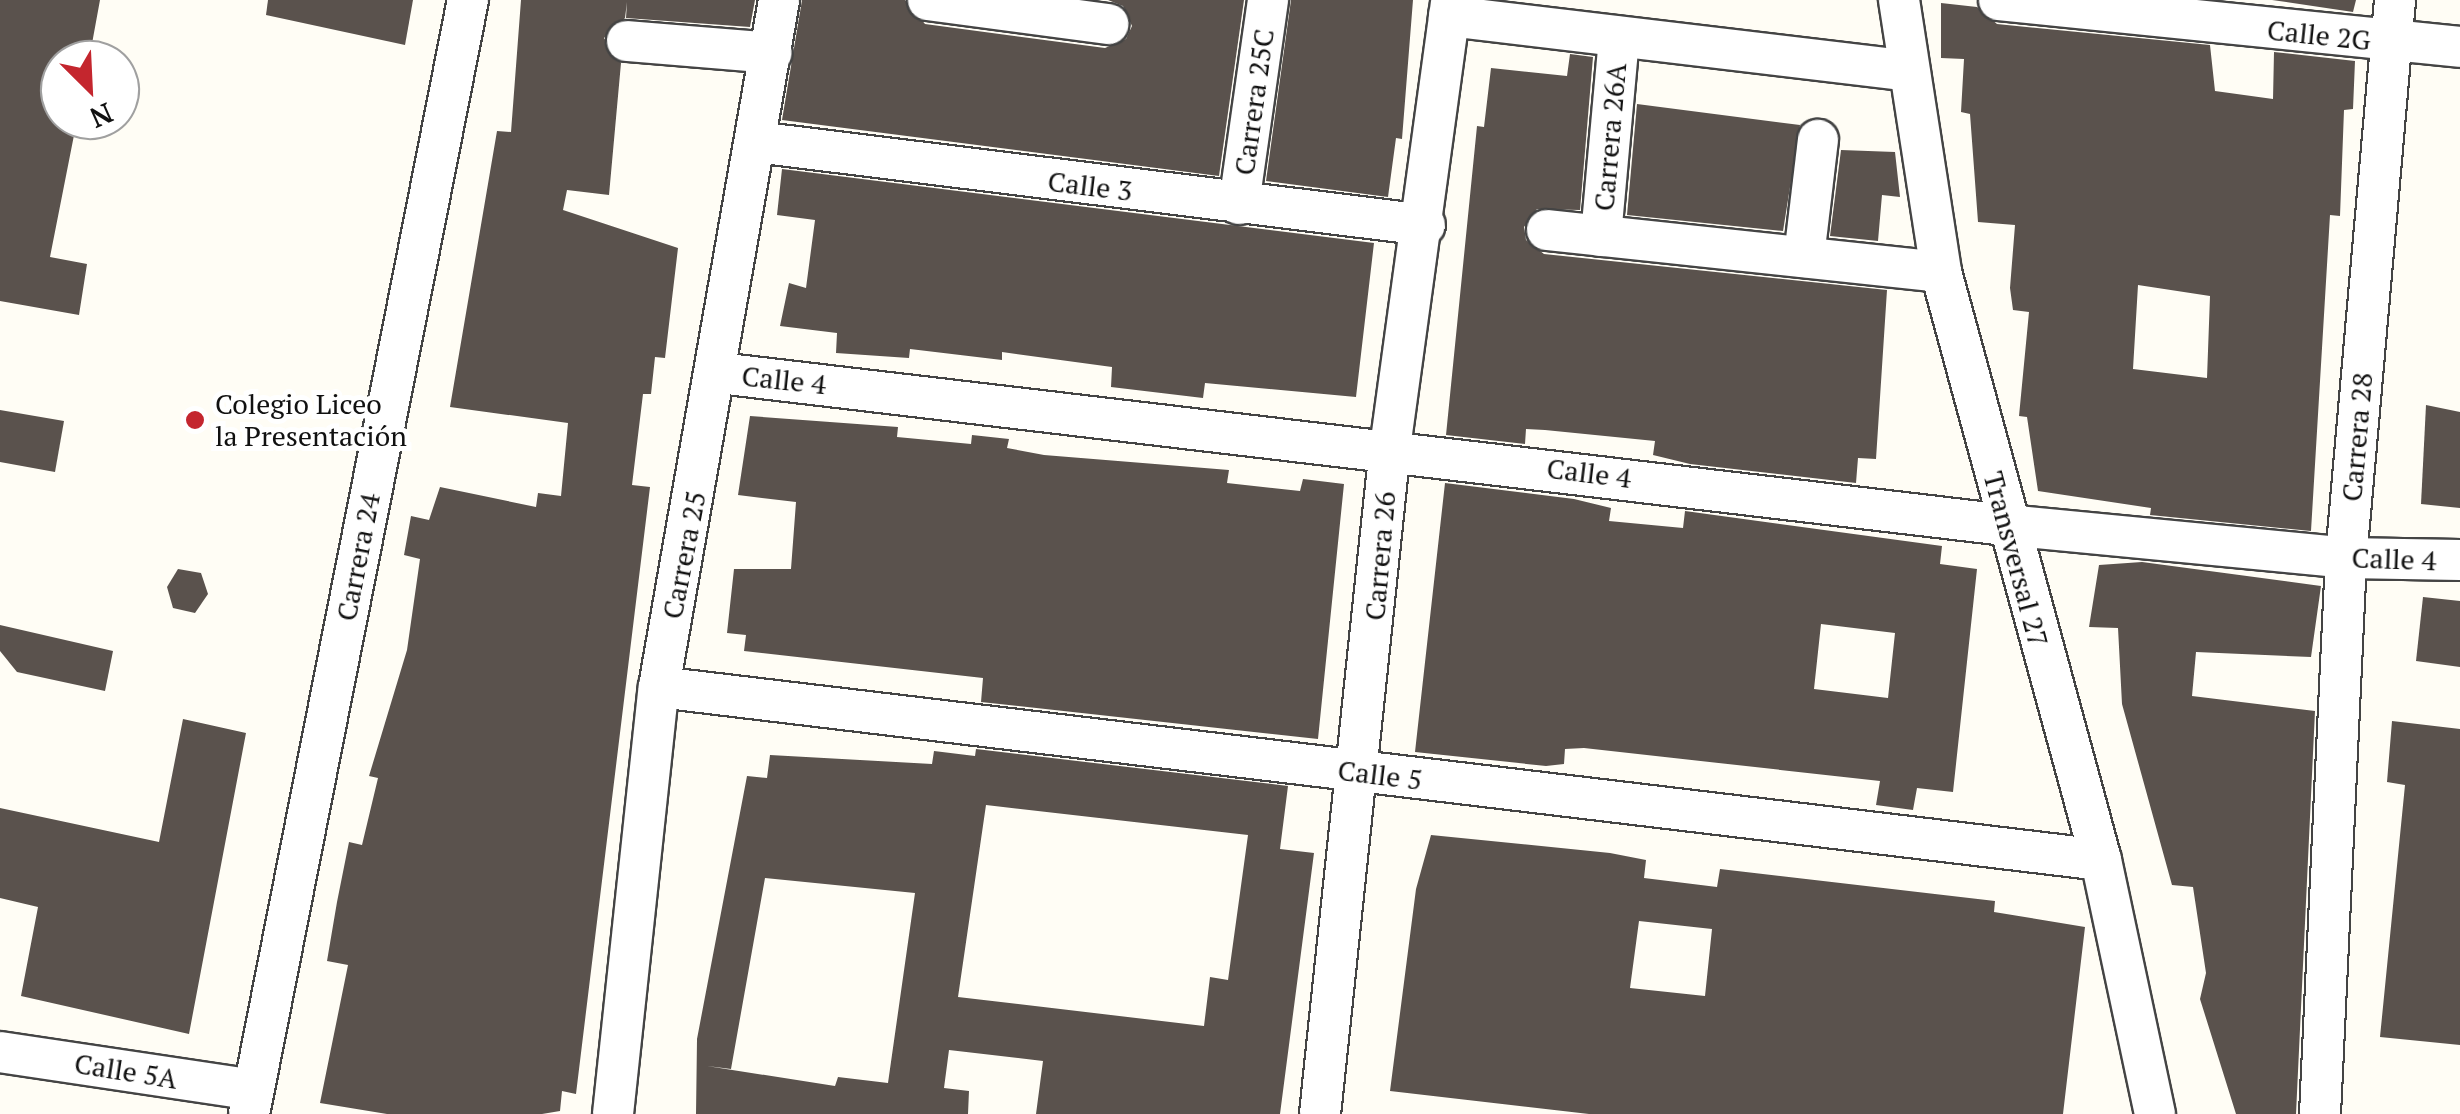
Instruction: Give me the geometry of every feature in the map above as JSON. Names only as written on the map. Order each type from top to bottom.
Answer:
[{"type":"street","name":"Carrera 24","points":[[251,1102],[468,0]]},
{"type":"street","name":"Carrera 25","points":[[613,1114],[659,687],[719,373],[779,0]]},
{"type":"street","name":"Carrera 25C","points":[[1239,204],[1268,0]]},
{"type":"street","name":"Transversal 27","points":[[1899,0],[1941,272],[2006,524],[2101,860],[2154,1114]]},
{"type":"street","name":"Calle 2G","points":[[1998,0],[2460,47]]},
{"type":"street","name":"Carrera 28","points":[[2320,1114],[2346,558],[2395,0]]},
{"type":"street","points":[[928,1],[1108,24]]},
{"type":"street","points":[[1450,8],[1619,37],[1908,71]]},
{"type":"street","name":"Carrera 26","points":[[1320,1114],[1360,772],[1390,448],[1425,225],[1450,8]]},
{"type":"street","name":"Carrera 26A","points":[[1601,236],[1619,37]]},
{"type":"street","points":[[627,41],[772,53]]},
{"type":"street","points":[[1804,257],[1818,140]]},
{"type":"street","name":"Calle 3","points":[[756,142],[1425,225]]},
{"type":"street","points":[[1548,230],[1941,272]]},
{"type":"street","name":"Calle 4","points":[[719,373],[1390,448],[2006,524],[2346,558],[2460,560]]},
{"type":"street","name":"Calle 5","points":[[659,687],[2101,860]]},
{"type":"street","name":"Calle 5A","points":[[0,1052],[251,1102]]},
{"type":"building","points":[[0,0],[100,0],[93,40],[40,40],[40,140],[73,140],[50,257],[87,264],[79,315],[0,301]]},
{"type":"building","points":[[268,0],[413,0],[405,45],[266,15]]},
{"type":"building","points":[[521,0],[755,0],[750,27],[626,18],[627,2],[625,18],[604,38],[621,63],[609,195],[567,190],[563,210],[678,248],[665,358],[655,357],[651,394],[643,394],[632,485],[650,487],[576,1094],[562,1091],[560,1111],[542,1114],[387,1114],[320,1103],[348,965],[327,961],[337,902],[349,842],[362,845],[378,778],[369,776],[407,650],[420,559],[404,555],[411,516],[429,520],[440,487],[536,507],[538,493],[561,496],[568,423],[450,407],[497,131],[511,132]]},
{"type":"building","points":[[802,0],[905,0],[925,24],[1105,48],[1126,39],[1132,26],[1123,6],[1108,0],[1244,0],[1219,176],[782,120]]},
{"type":"building","points":[[1291,0],[1413,0],[1402,139],[1396,138],[1388,197],[1266,181]]},
{"type":"building","points":[[2272,0],[2356,0],[2353,12]]},
{"type":"building","points":[[1941,3],[1977,7],[1997,24],[2210,45],[2215,91],[2273,99],[2274,52],[2355,61],[2353,109],[2344,110],[2340,216],[2330,215],[2311,531],[2150,515],[2151,508],[2038,491],[2027,417],[2019,416],[2029,312],[2013,310],[2010,288],[2015,225],[1978,222],[1970,114],[1961,112],[1964,59],[1941,58]],"holes":[[[2138,285],[2210,296],[2207,378],[2133,369]]]},
{"type":"building","points":[[1570,54],[1593,57],[1580,210],[1537,209],[1524,227],[1526,240],[1544,254],[1887,290],[1876,459],[1858,458],[1856,483],[1690,464],[1653,455],[1655,441],[1526,429],[1525,444],[1446,435],[1477,126],[1484,127],[1491,68],[1567,76]]},
{"type":"building","points":[[1637,104],[1800,125],[1783,231],[1627,215]]},
{"type":"building","points":[[1841,150],[1895,152],[1900,197],[1882,195],[1878,241],[1830,236]]},
{"type":"building","points":[[782,169],[1374,243],[1356,397],[1205,383],[1203,398],[1111,387],[1112,367],[1002,352],[1002,360],[910,349],[909,358],[836,353],[837,333],[780,326],[789,283],[806,288],[815,220],[777,215]]},
{"type":"building","points":[[2426,405],[2460,412],[2460,508],[2421,504]]},
{"type":"building","points":[[0,410],[64,421],[55,472],[0,462]]},
{"type":"building","points":[[750,416],[898,427],[897,437],[971,444],[972,435],[1009,439],[1007,448],[1044,455],[1229,470],[1227,483],[1300,491],[1303,479],[1344,484],[1318,739],[981,702],[983,678],[744,651],[746,635],[727,633],[734,569],[791,569],[796,502],[738,495]]},
{"type":"building","points":[[1445,483],[1574,499],[1611,508],[1609,521],[1683,528],[1685,511],[1942,546],[1940,564],[1977,569],[1953,792],[1917,788],[1913,810],[1876,805],[1880,781],[1584,748],[1565,749],[1564,764],[1546,766],[1415,752]],"holes":[[[1821,624],[1895,633],[1888,698],[1814,689]]]},
{"type":"building","points":[[2142,562],[2321,586],[2311,657],[2196,652],[2192,696],[2315,711],[2296,1114],[2236,1114],[2200,999],[2206,973],[2193,887],[2172,885],[2122,704],[2118,628],[2089,627],[2099,565]]},
{"type":"building","points":[[178,569],[201,573],[208,594],[195,613],[173,608],[167,587]]},
{"type":"building","points":[[2423,597],[2460,601],[2460,667],[2416,661]]},
{"type":"building","points":[[0,625],[113,651],[105,691],[17,672],[0,651]]},
{"type":"building","points":[[183,719],[246,733],[189,1034],[21,996],[38,907],[0,898],[0,808],[159,842]]},
{"type":"building","points":[[2392,721],[2460,729],[2460,1045],[2380,1037],[2405,785],[2387,782]]},
{"type":"building","points":[[976,749],[1288,786],[1280,849],[1314,853],[1280,1114],[1036,1114],[1043,1061],[949,1050],[944,1088],[969,1091],[968,1114],[696,1114],[697,1039],[747,776],[767,778],[770,755],[932,764],[934,751],[975,756]],"holes":[[[986,805],[1248,835],[1228,980],[1210,977],[1204,1026],[958,997]],[[765,878],[915,893],[888,1083],[838,1077],[835,1086],[707,1066],[731,1069]]]},
{"type":"building","points":[[1431,835],[1610,853],[1646,860],[1644,878],[1717,887],[1720,869],[1995,901],[1994,912],[2085,927],[2063,1114],[1589,1114],[1390,1091],[1416,889]],"holes":[[[1639,921],[1712,929],[1705,996],[1630,988]]]},
{"type":"place","name":"Colegio Liceo la Presentación","points":[[195,420]]}]
